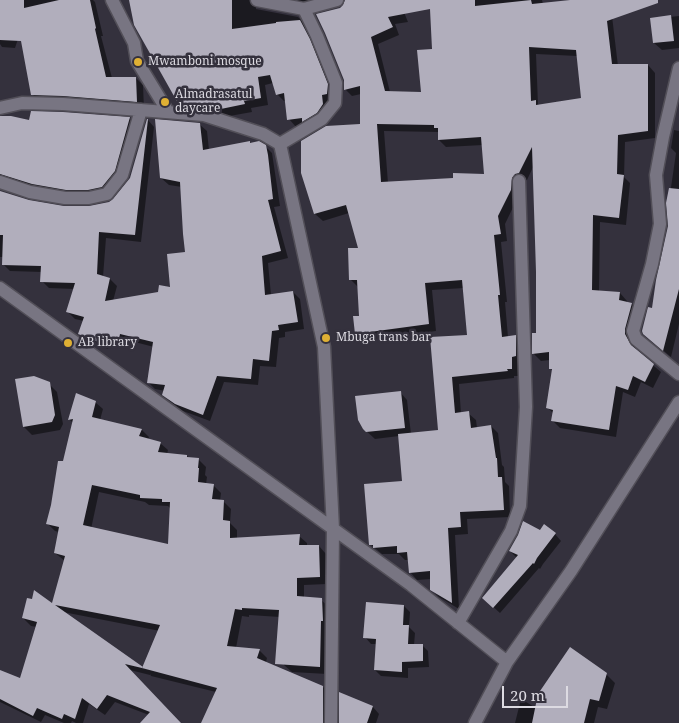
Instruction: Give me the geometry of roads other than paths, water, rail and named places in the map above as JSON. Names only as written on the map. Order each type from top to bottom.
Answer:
[{"type":"street","points":[[112,0],[134,43],[137,61],[168,112]]},
{"type":"street","points":[[257,0],[304,8],[337,0]]},
{"type":"street","points":[[280,144],[322,119],[334,103],[336,83],[318,36],[304,8]]},
{"type":"street","points":[[679,68],[656,175],[660,224],[652,264],[632,331],[636,339],[679,374]]},
{"type":"street","points":[[0,108],[22,103],[63,104],[204,115],[263,134],[280,144],[324,347],[333,529],[331,723]]},
{"type":"street","points":[[0,182],[30,192],[65,198],[89,198],[108,194],[122,176],[141,110]]},
{"type":"street","points":[[458,623],[512,531],[520,506],[526,407],[519,181]]},
{"type":"street","points":[[0,288],[411,585],[507,662]]},
{"type":"street","points":[[475,723],[507,662],[571,571],[679,402]]},
{"type":"place","name":"Mwamboni mosque","points":[[138,62]]},
{"type":"place","name":"Almadrasatul daycare","points":[[165,102]]},
{"type":"place","name":"Mbuga trans bar","points":[[326,338]]},
{"type":"place","name":"AB library","points":[[68,343]]}]
